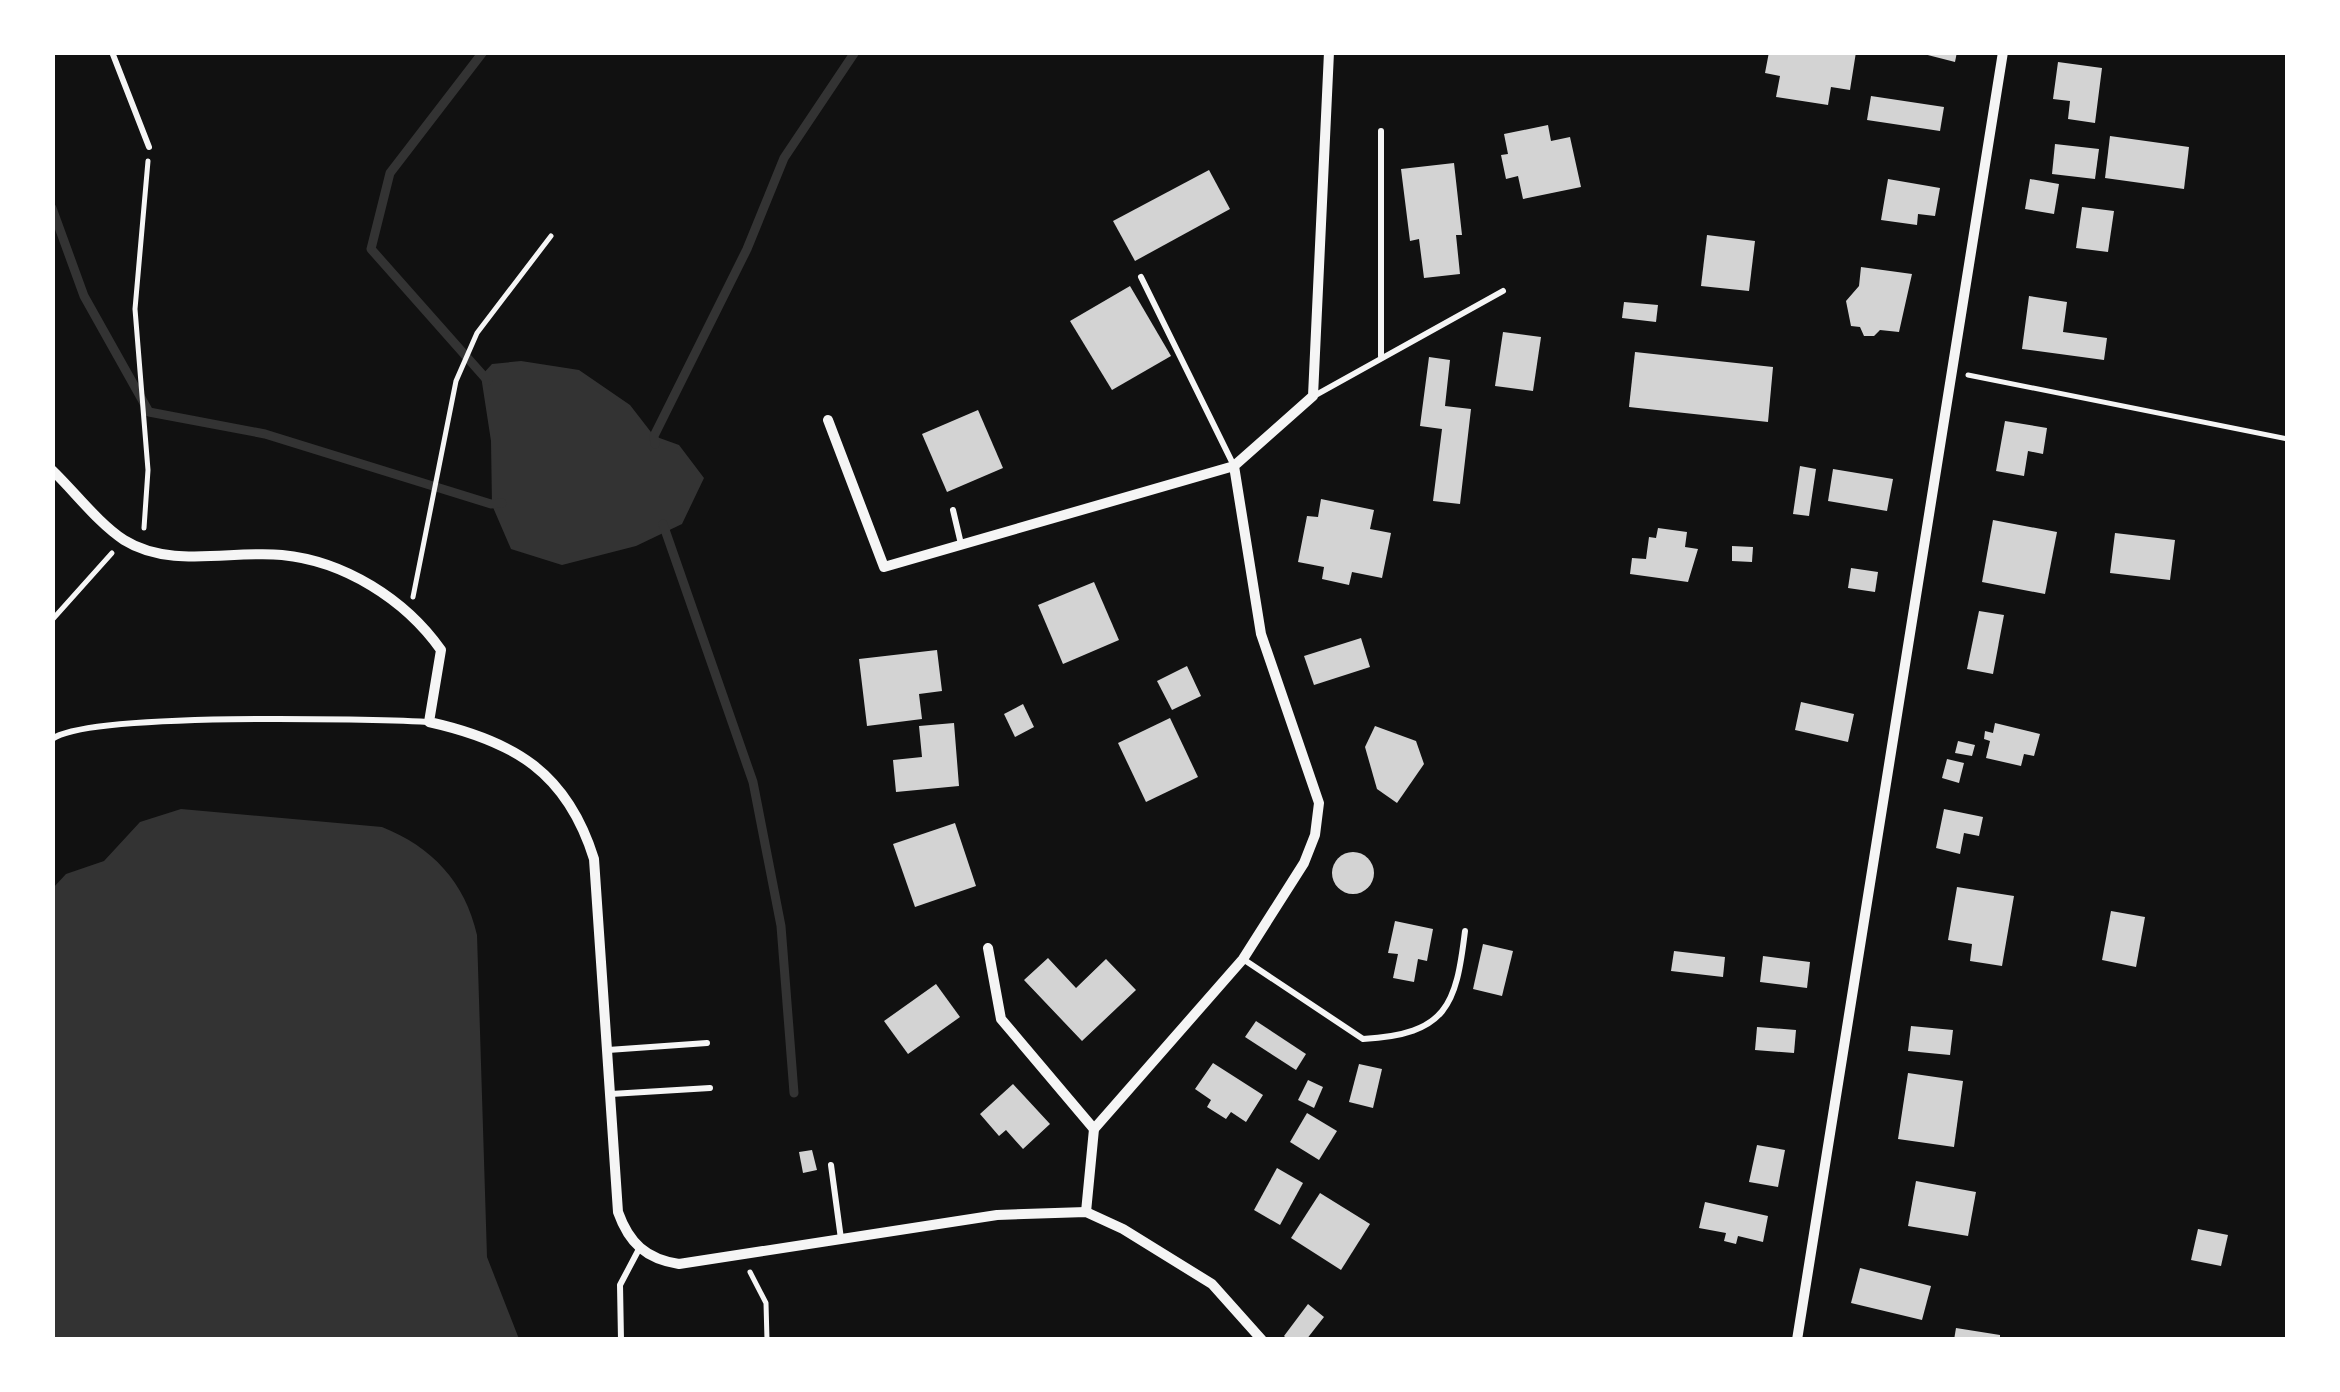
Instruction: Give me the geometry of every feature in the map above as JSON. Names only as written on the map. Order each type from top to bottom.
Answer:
[{"type":"street","points":[[828,420],[884,567],[1234,466],[1313,396],[1329,52]]},
{"type":"street","points":[[1797,1340],[2002,52]]},
{"type":"street","points":[[1086,1212],[1094,1129],[1243,959],[1304,863],[1314,835],[1319,803],[1261,634],[1234,466]]},
{"type":"street","points":[[52,470],[124,540],[206,558],[280,555],[317,562],[360,579],[408,614],[441,650],[429,722],[482,736],[526,757],[575,809],[590,846],[598,884],[618,1212],[625,1232],[639,1249],[659,1261],[679,1264],[997,1215],[1086,1212],[1122,1228],[1212,1284],[1262,1340]]},
{"type":"street","points":[[988,948],[1000,1019],[1094,1129]]},
{"type":"lane","points":[[112,52],[149,147]]},
{"type":"lane","points":[[1381,356],[1382,131]]},
{"type":"lane","points":[[1141,277],[1234,466]]},
{"type":"lane","points":[[1313,396],[1503,291]]},
{"type":"lane","points":[[952,510],[961,544]]},
{"type":"lane","points":[[52,739],[95,724],[364,719],[429,722]]},
{"type":"lane","points":[[1243,959],[1363,1039],[1386,1038],[1429,1022],[1448,1007],[1458,990],[1465,931]]},
{"type":"lane","points":[[607,1050],[707,1044]]},
{"type":"lane","points":[[610,1094],[710,1088]]},
{"type":"lane","points":[[832,1165],[842,1240]]},
{"type":"lane","points":[[621,1340],[620,1285],[639,1249]]},
{"type":"path","points":[[142,546],[148,470],[136,310],[149,147]]},
{"type":"path","points":[[408,614],[422,565],[437,461],[456,381],[477,333],[551,236]]},
{"type":"path","points":[[1950,372],[2288,439]]},
{"type":"path","points":[[52,620],[124,540]]},
{"type":"path","points":[[741,1256],[766,1303],[767,1340]]},
{"type":"shaded area","points":[[521,361],[579,370],[630,405],[654,436],[679,445],[704,478],[682,524],[636,546],[562,565],[511,549],[492,505],[491,441],[481,376],[492,364]]},
{"type":"shaded area","points":[[181,809],[382,827],[431,856],[455,883],[477,935],[487,1257],[519,1339],[53,1339],[53,888],[66,874],[104,861],[140,822]]},
{"type":"building","points":[[1769,52],[1856,52],[1850,90],[1831,87],[1828,105],[1776,97],[1780,76],[1765,73]]},
{"type":"building","points":[[1916,52],[1957,52],[1955,62]]},
{"type":"building","points":[[2058,62],[2102,68],[2095,123],[2068,119],[2070,101],[2053,99]]},
{"type":"building","points":[[1871,96],[1944,107],[1940,131],[1867,120]]},
{"type":"building","points":[[1548,125],[1551,141],[1570,137],[1581,187],[1523,199],[1518,176],[1506,179],[1501,155],[1508,154],[1504,134]]},
{"type":"building","points":[[2110,136],[2189,147],[2184,189],[2105,178]]},
{"type":"building","points":[[2055,144],[2099,149],[2095,179],[2052,174]]},
{"type":"building","points":[[1454,163],[1462,235],[1456,235],[1460,274],[1424,278],[1419,239],[1410,241],[1401,169]]},
{"type":"building","points":[[1209,170],[1230,209],[1135,261],[1113,221]]},
{"type":"building","points":[[1888,179],[1940,188],[1935,216],[1918,214],[1917,225],[1881,220]]},
{"type":"building","points":[[2030,179],[2059,184],[2054,214],[2025,209]]},
{"type":"building","points":[[2082,207],[2114,211],[2108,252],[2076,248]]},
{"type":"building","points":[[1707,235],[1755,241],[1749,291],[1701,286]]},
{"type":"building","points":[[1861,267],[1912,274],[1899,332],[1880,330],[1874,336],[1864,336],[1860,327],[1851,326],[1846,301],[1859,286]]},
{"type":"building","points":[[1130,286],[1171,356],[1112,390],[1070,321]]},
{"type":"building","points":[[2029,296],[2067,302],[2063,332],[2107,338],[2104,360],[2022,349]]},
{"type":"building","points":[[1624,302],[1658,305],[1656,322],[1622,318]]},
{"type":"building","points":[[1503,332],[1541,337],[1533,391],[1495,386]]},
{"type":"building","points":[[1635,352],[1773,367],[1768,422],[1629,407]]},
{"type":"building","points":[[1429,357],[1450,360],[1445,406],[1471,409],[1460,504],[1433,501],[1442,429],[1420,426]]},
{"type":"building","points":[[978,410],[1003,468],[947,492],[922,434]]},
{"type":"building","points":[[2005,421],[2047,428],[2043,454],[2028,451],[2024,476],[1996,471]]},
{"type":"building","points":[[1800,466],[1816,469],[1809,516],[1793,514]]},
{"type":"building","points":[[1833,469],[1893,479],[1887,511],[1828,501]]},
{"type":"building","points":[[1321,499],[1374,510],[1370,529],[1391,533],[1382,578],[1352,572],[1349,585],[1322,579],[1324,567],[1298,562],[1307,516],[1318,517]]},
{"type":"building","points":[[1993,520],[2057,532],[2045,594],[1982,582]]},
{"type":"building","points":[[1658,528],[1687,532],[1685,547],[1698,549],[1688,582],[1630,574],[1632,558],[1646,559],[1649,537],[1656,538]]},
{"type":"building","points":[[2115,533],[2175,540],[2170,580],[2110,573]]},
{"type":"building","points":[[1732,546],[1753,547],[1752,562],[1732,561]]},
{"type":"building","points":[[1851,568],[1878,572],[1875,592],[1848,588]]},
{"type":"building","points":[[1094,582],[1119,640],[1063,664],[1038,605]]},
{"type":"building","points":[[1979,611],[2004,615],[1993,674],[1967,669]]},
{"type":"building","points":[[1361,638],[1370,667],[1314,685],[1304,656]]},
{"type":"building","points":[[937,650],[942,691],[919,694],[922,719],[867,726],[859,659]]},
{"type":"building","points":[[1187,666],[1201,696],[1172,710],[1157,681]]},
{"type":"building","points":[[1801,702],[1854,714],[1848,742],[1795,730]]},
{"type":"building","points":[[1023,704],[1034,727],[1015,737],[1004,714]]},
{"type":"building","points":[[1170,718],[1198,777],[1146,802],[1118,743]]},
{"type":"building","points":[[954,723],[959,786],[896,792],[893,760],[922,757],[919,726]]},
{"type":"building","points":[[1995,723],[2040,734],[2034,756],[2024,754],[2021,766],[1986,758],[1990,741],[1984,739],[1985,731],[1993,733]]},
{"type":"building","points":[[1375,726],[1416,741],[1424,764],[1397,803],[1377,789],[1365,747]]},
{"type":"building","points":[[1958,741],[1975,745],[1972,756],[1955,753]]},
{"type":"building","points":[[1947,759],[1964,763],[1959,783],[1942,778]]},
{"type":"building","points":[[1944,809],[1983,817],[1979,836],[1964,833],[1960,854],[1936,848]]},
{"type":"building","points":[[955,823],[976,886],[915,907],[893,844]]},
{"type":"building","points":[[1353,852],[1368,858],[1374,873],[1368,888],[1353,894],[1338,888],[1332,873],[1338,858]]},
{"type":"building","points":[[1957,887],[2014,896],[2002,966],[1970,961],[1972,944],[1948,940]]},
{"type":"building","points":[[2111,911],[2145,917],[2136,967],[2102,960]]},
{"type":"building","points":[[1395,921],[1433,929],[1427,961],[1418,959],[1414,982],[1393,978],[1398,954],[1388,953]]},
{"type":"building","points":[[1483,944],[1513,951],[1502,996],[1473,989]]},
{"type":"building","points":[[1674,951],[1725,957],[1723,977],[1671,971]]},
{"type":"building","points":[[1763,956],[1810,962],[1807,988],[1760,982]]},
{"type":"building","points":[[1048,958],[1076,988],[1106,959],[1136,990],[1082,1041],[1024,980]]},
{"type":"building","points":[[936,984],[960,1017],[908,1054],[884,1021]]},
{"type":"building","points":[[1256,1021],[1306,1054],[1296,1070],[1245,1037]]},
{"type":"building","points":[[1911,1026],[1953,1030],[1950,1055],[1908,1051]]},
{"type":"building","points":[[1757,1027],[1796,1030],[1794,1053],[1755,1050]]},
{"type":"building","points":[[1213,1063],[1263,1095],[1246,1122],[1231,1112],[1226,1119],[1207,1107],[1211,1100],[1195,1089]]},
{"type":"building","points":[[1359,1064],[1382,1069],[1373,1108],[1349,1102]]},
{"type":"building","points":[[1908,1073],[1963,1081],[1954,1147],[1898,1139]]},
{"type":"building","points":[[1308,1080],[1323,1087],[1314,1108],[1298,1100]]},
{"type":"building","points":[[1013,1084],[1050,1124],[1023,1149],[1006,1130],[999,1136],[980,1114]]},
{"type":"building","points":[[1307,1113],[1337,1131],[1319,1160],[1290,1142]]},
{"type":"building","points":[[1757,1145],[1785,1150],[1778,1187],[1749,1182]]},
{"type":"building","points":[[812,1150],[817,1170],[803,1173],[799,1152]]},
{"type":"building","points":[[1277,1168],[1303,1183],[1280,1225],[1254,1210]]},
{"type":"building","points":[[1916,1181],[1976,1192],[1968,1236],[1908,1226]]},
{"type":"building","points":[[1320,1193],[1370,1224],[1341,1270],[1291,1238]]},
{"type":"building","points":[[1705,1202],[1768,1216],[1763,1242],[1738,1236],[1736,1244],[1724,1241],[1726,1233],[1699,1228]]},
{"type":"building","points":[[2198,1229],[2228,1235],[2221,1266],[2191,1260]]},
{"type":"building","points":[[1860,1268],[1931,1286],[1922,1320],[1851,1303]]},
{"type":"building","points":[[1308,1304],[1324,1317],[1306,1340],[1288,1340],[1284,1336]]},
{"type":"building","points":[[1956,1328],[2000,1335],[2000,1340],[1954,1340]]},
{"type":"waterway","points":[[483,52],[390,173],[371,249],[488,381]]},
{"type":"waterway","points":[[655,444],[654,436],[747,249],[784,158],[855,52]]},
{"type":"waterway","points":[[52,208],[84,296],[149,412],[265,434],[491,504],[502,503]]},
{"type":"waterway","points":[[663,524],[753,782],[781,926],[794,1093]]}]
